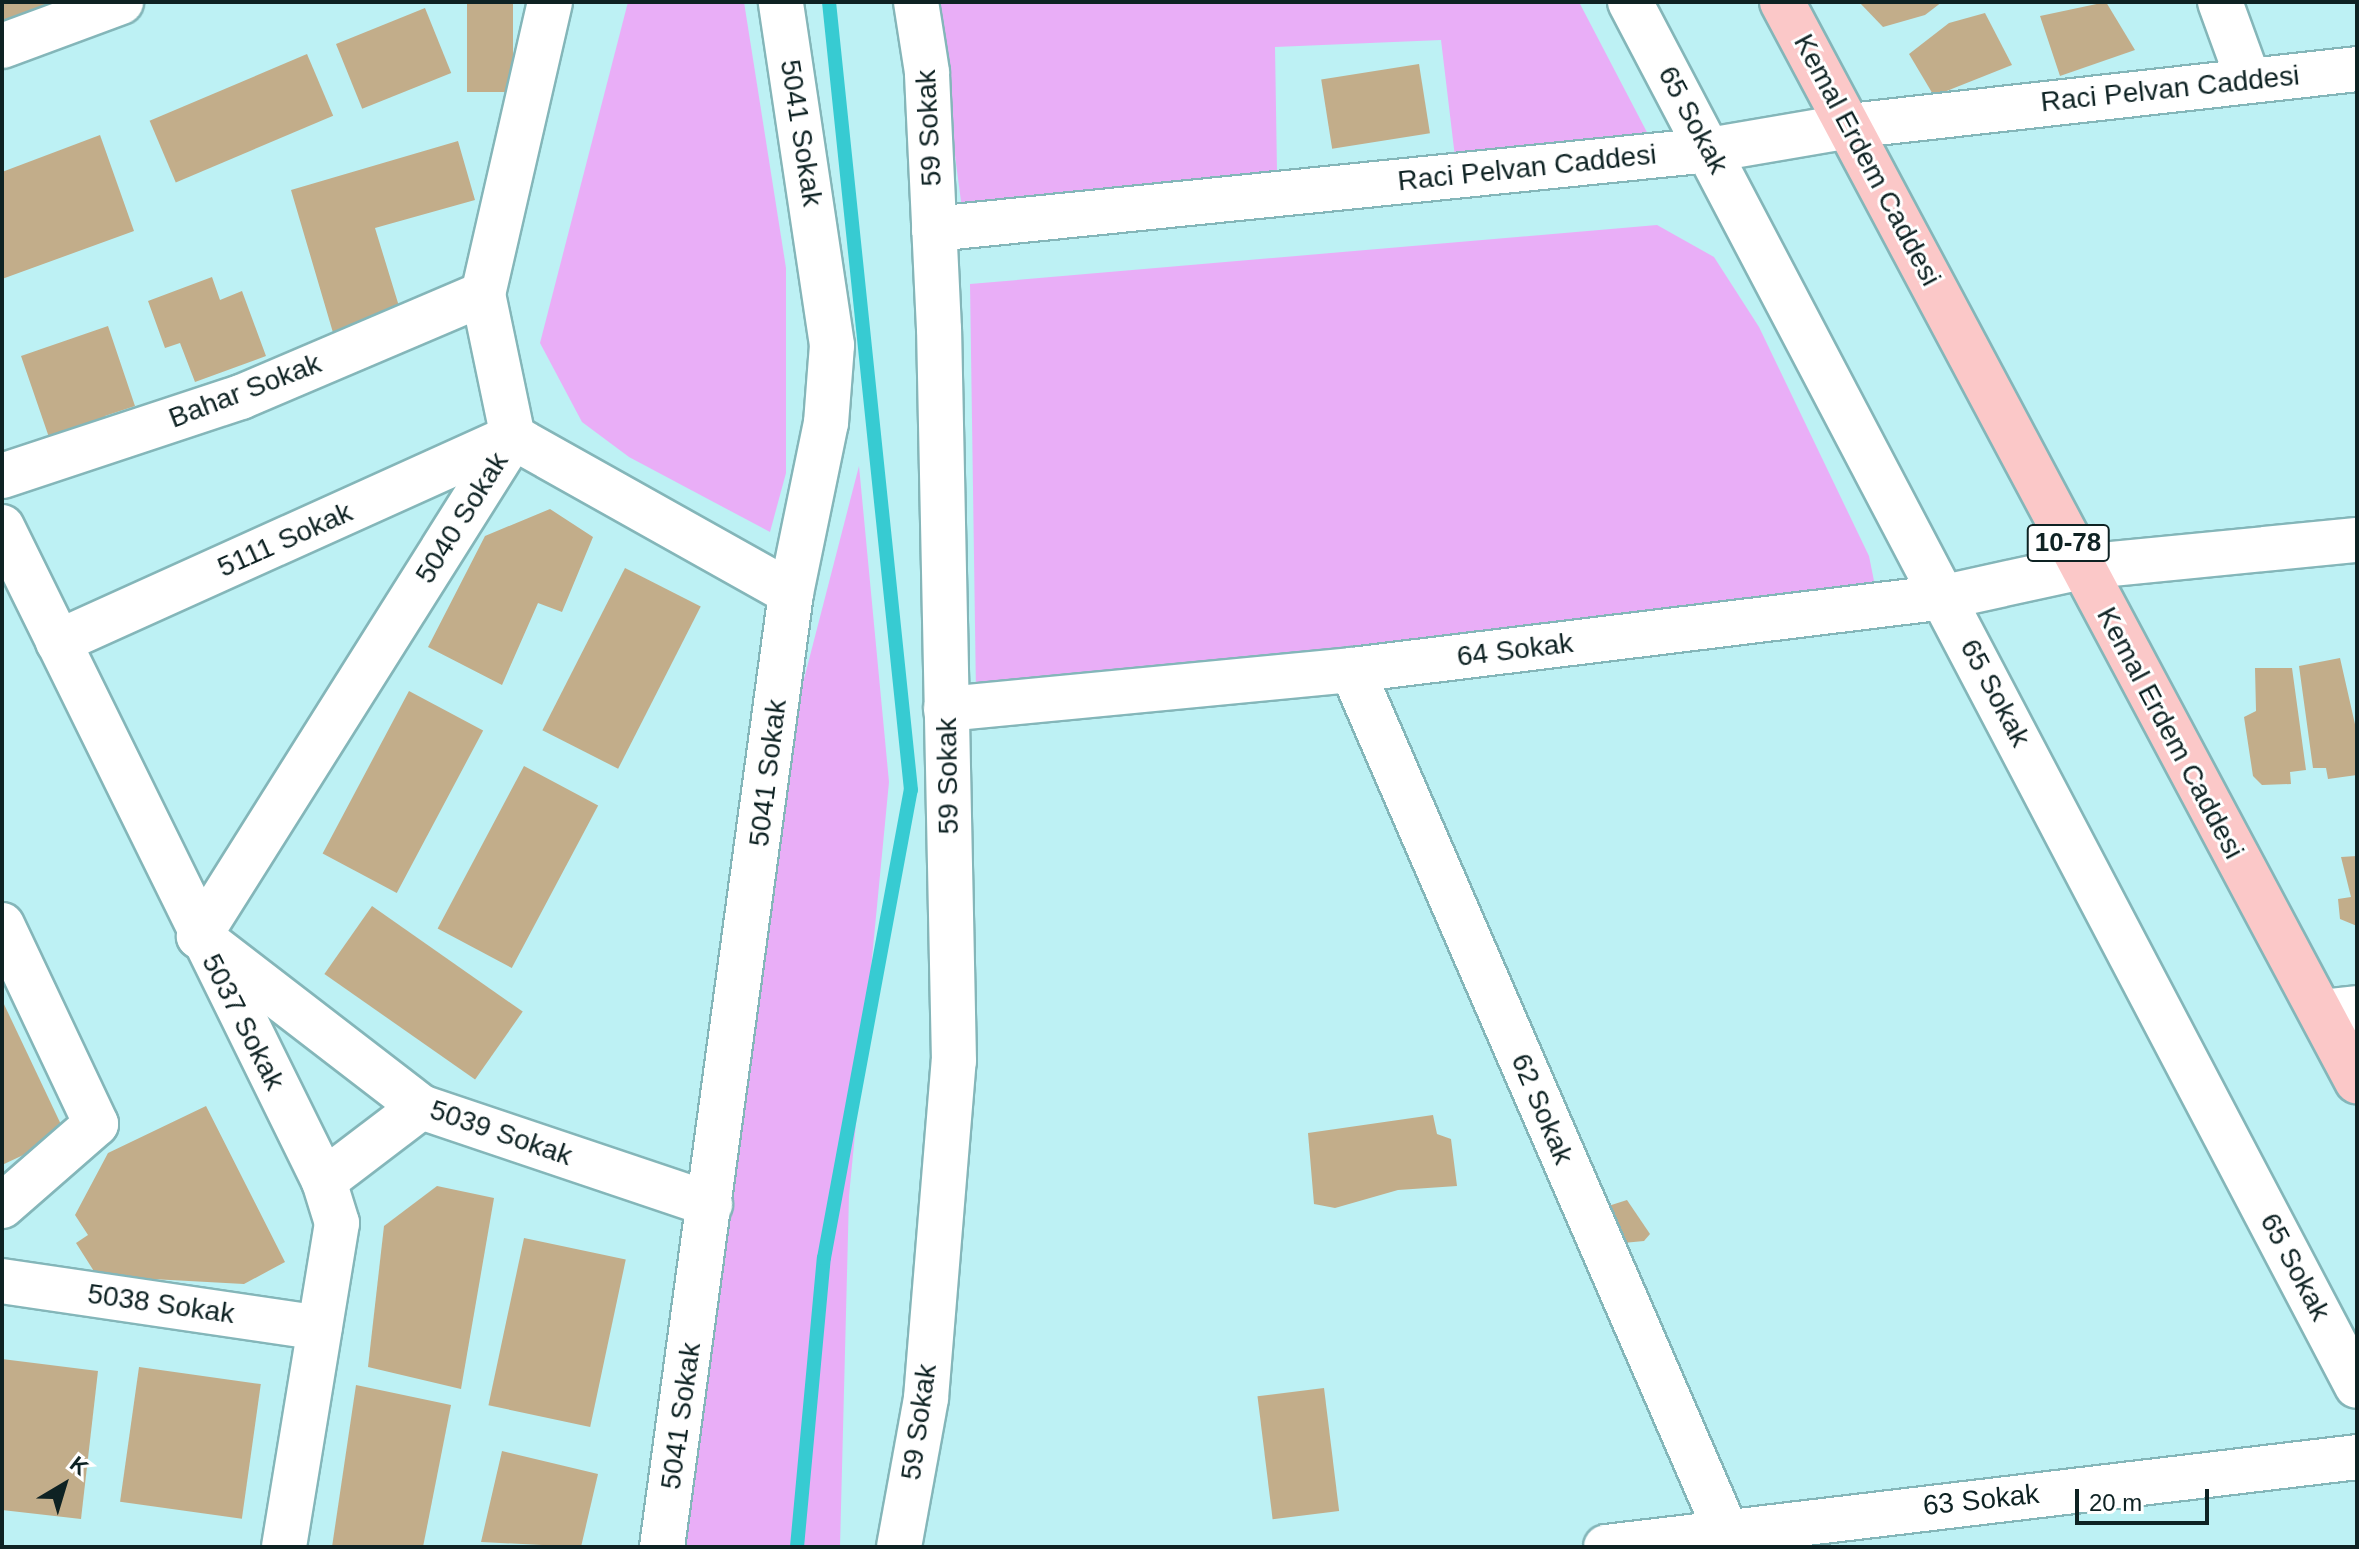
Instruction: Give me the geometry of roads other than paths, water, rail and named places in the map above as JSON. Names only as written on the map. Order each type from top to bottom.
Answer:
[{"type":"main road","name":"Kemal Erdem Caddesi","points":[[1782,2],[2081,567],[2339,1010],[2357,1081]]},
{"type":"street","points":[[2,46],[121,2]]},
{"type":"street","name":"5040 Sokak","points":[[199,936],[513,437],[483,294],[550,2]]},
{"type":"street","name":"5041 Sokak","points":[[662,1547],[791,593],[826,423],[832,345],[781,2]]},
{"type":"street","name":"59 Sokak","points":[[899,1547],[926,1398],[954,1061],[934,229],[916,2]]},
{"type":"street","name":"65 Sokak","points":[[1630,2],[2357,1386]]},
{"type":"street","points":[[2220,2],[2248,79]]},
{"type":"street","name":"Raci Pelvan Caddesi","points":[[934,229],[1709,150],[1850,126],[2357,69]]},
{"type":"street","name":"Bahar Sokak","points":[[2,476],[241,397],[483,294]]},
{"type":"street","points":[[513,437],[791,593]]},
{"type":"street","name":"5111 Sokak","points":[[58,642],[513,437]]},
{"type":"street","name":"5037 Sokak","points":[[2,527],[199,936],[324,1181],[337,1223],[284,1547]]},
{"type":"street","name":"64 Sokak","points":[[946,709],[1352,670],[1945,597],[2081,567],[2357,540]]},
{"type":"street","name":"62 Sokak","points":[[1352,670],[1728,1538]]},
{"type":"street","points":[[2,925],[96,1124],[2,1206]]},
{"type":"street","name":"5039 Sokak","points":[[199,936],[421,1107],[710,1204]]},
{"type":"street","points":[[324,1181],[421,1107]]},
{"type":"street","name":"5038 Sokak","points":[[2,1281],[320,1328]]},
{"type":"street","name":"63 Sokak","points":[[1606,1547],[1728,1538],[2357,1457]]},
{"type":"waterway","points":[[797,1547],[824,1258],[911,790],[829,2]]}]
